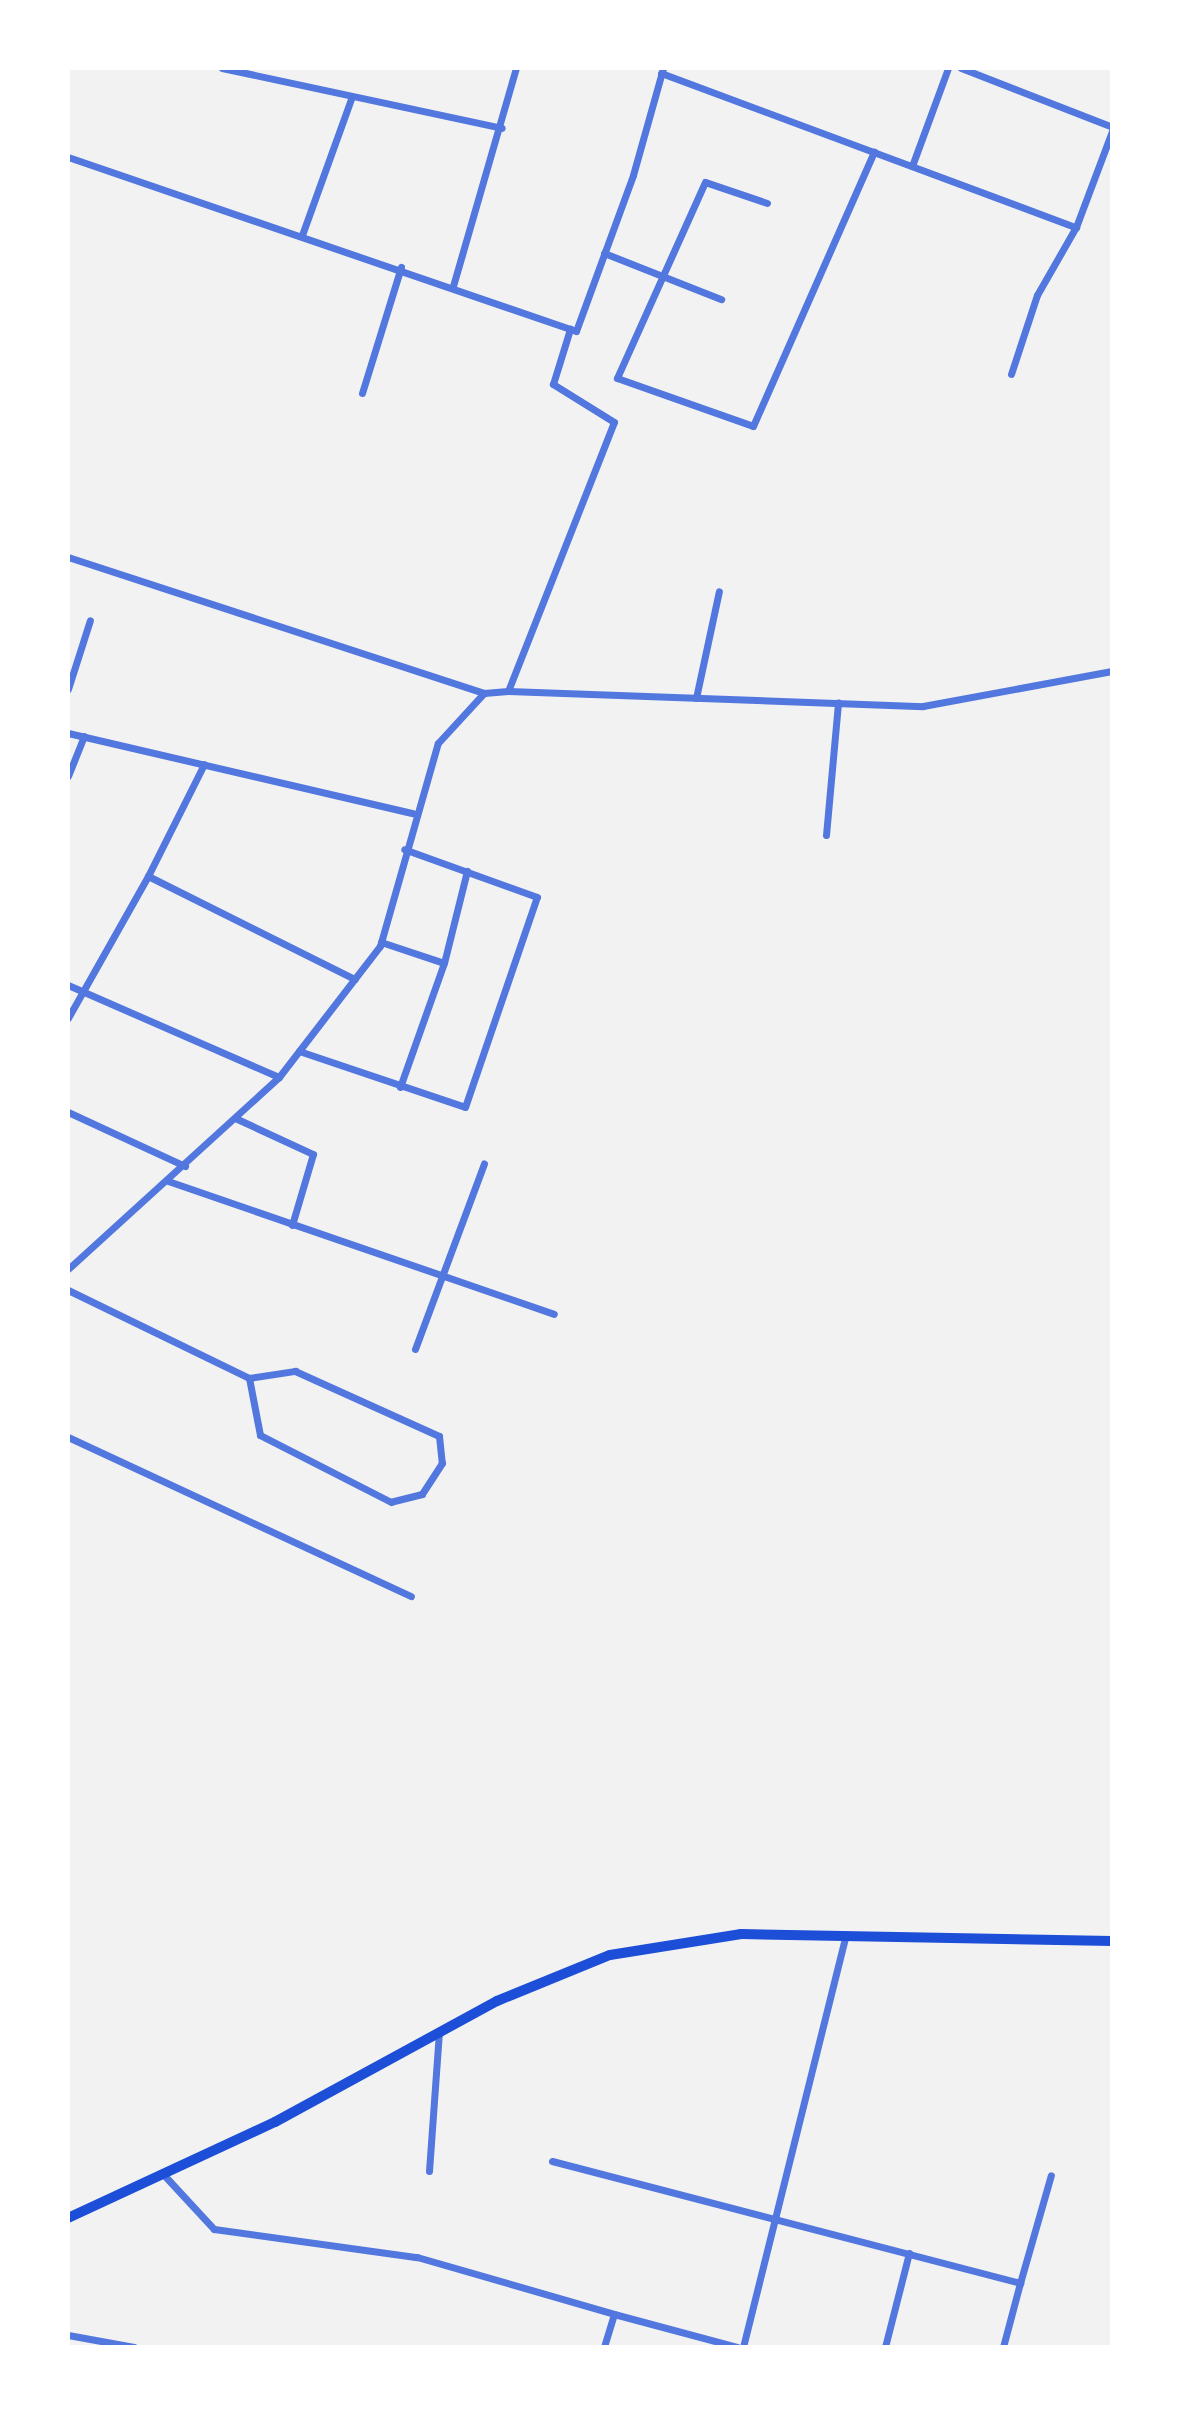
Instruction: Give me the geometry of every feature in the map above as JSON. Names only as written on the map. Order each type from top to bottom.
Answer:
[{"type":"main road","points":[[68,2218],[163,2174],[439,2033],[610,1955],[741,1934],[1112,1941]]},
{"type":"street","points":[[222,68],[351,99],[502,128]]},
{"type":"street","points":[[453,286],[502,128],[516,68]]},
{"type":"street","points":[[912,166],[948,68]]},
{"type":"street","points":[[961,68],[1112,129],[1076,227],[1037,295],[1010,374]]},
{"type":"street","points":[[68,157],[401,267],[576,331],[662,71],[1076,227]]},
{"type":"street","points":[[302,235],[351,99]]},
{"type":"street","points":[[767,203],[705,181],[617,378],[753,426],[874,152]]},
{"type":"street","points":[[604,253],[721,299]]},
{"type":"street","points":[[362,393],[401,267]]},
{"type":"street","points":[[508,691],[614,422],[553,384],[570,329]]},
{"type":"street","points":[[68,557],[484,693],[508,691],[923,706],[1112,671]]},
{"type":"street","points":[[696,698],[719,591]]},
{"type":"street","points":[[68,689],[90,620]]},
{"type":"street","points":[[68,1269],[185,1166],[279,1077],[355,979],[381,942],[413,813],[439,743],[484,693]]},
{"type":"street","points":[[826,835],[838,703]]},
{"type":"street","points":[[68,733],[413,813]]},
{"type":"street","points":[[68,776],[84,736]]},
{"type":"street","points":[[68,1018],[148,876],[204,764]]},
{"type":"street","points":[[299,1051],[465,1107],[537,897],[404,849]]},
{"type":"street","points":[[400,1087],[444,963],[467,871]]},
{"type":"street","points":[[148,876],[355,979]]},
{"type":"street","points":[[381,942],[444,963]]},
{"type":"street","points":[[68,985],[279,1077]]},
{"type":"street","points":[[68,1112],[185,1166]]},
{"type":"street","points":[[235,1118],[313,1154],[292,1225]]},
{"type":"street","points":[[415,1349],[484,1163]]},
{"type":"street","points":[[168,1181],[554,1314]]},
{"type":"street","points":[[68,1290],[249,1378],[295,1371],[439,1436],[442,1463],[422,1494],[391,1502],[260,1435],[249,1378]]},
{"type":"street","points":[[68,1437],[411,1596]]},
{"type":"street","points":[[743,2347],[845,1937]]},
{"type":"street","points":[[429,2171],[439,2033]]},
{"type":"street","points":[[552,2161],[777,2216],[1020,2283]]},
{"type":"street","points":[[163,2174],[214,2229],[417,2257],[737,2347]]},
{"type":"street","points":[[1003,2347],[1051,2175]]},
{"type":"street","points":[[885,2347],[909,2253]]},
{"type":"street","points":[[604,2347],[614,2314]]},
{"type":"street","points":[[68,2336],[134,2347]]},
{"type":"street","points":[[76,2347],[78,2337]]}]
